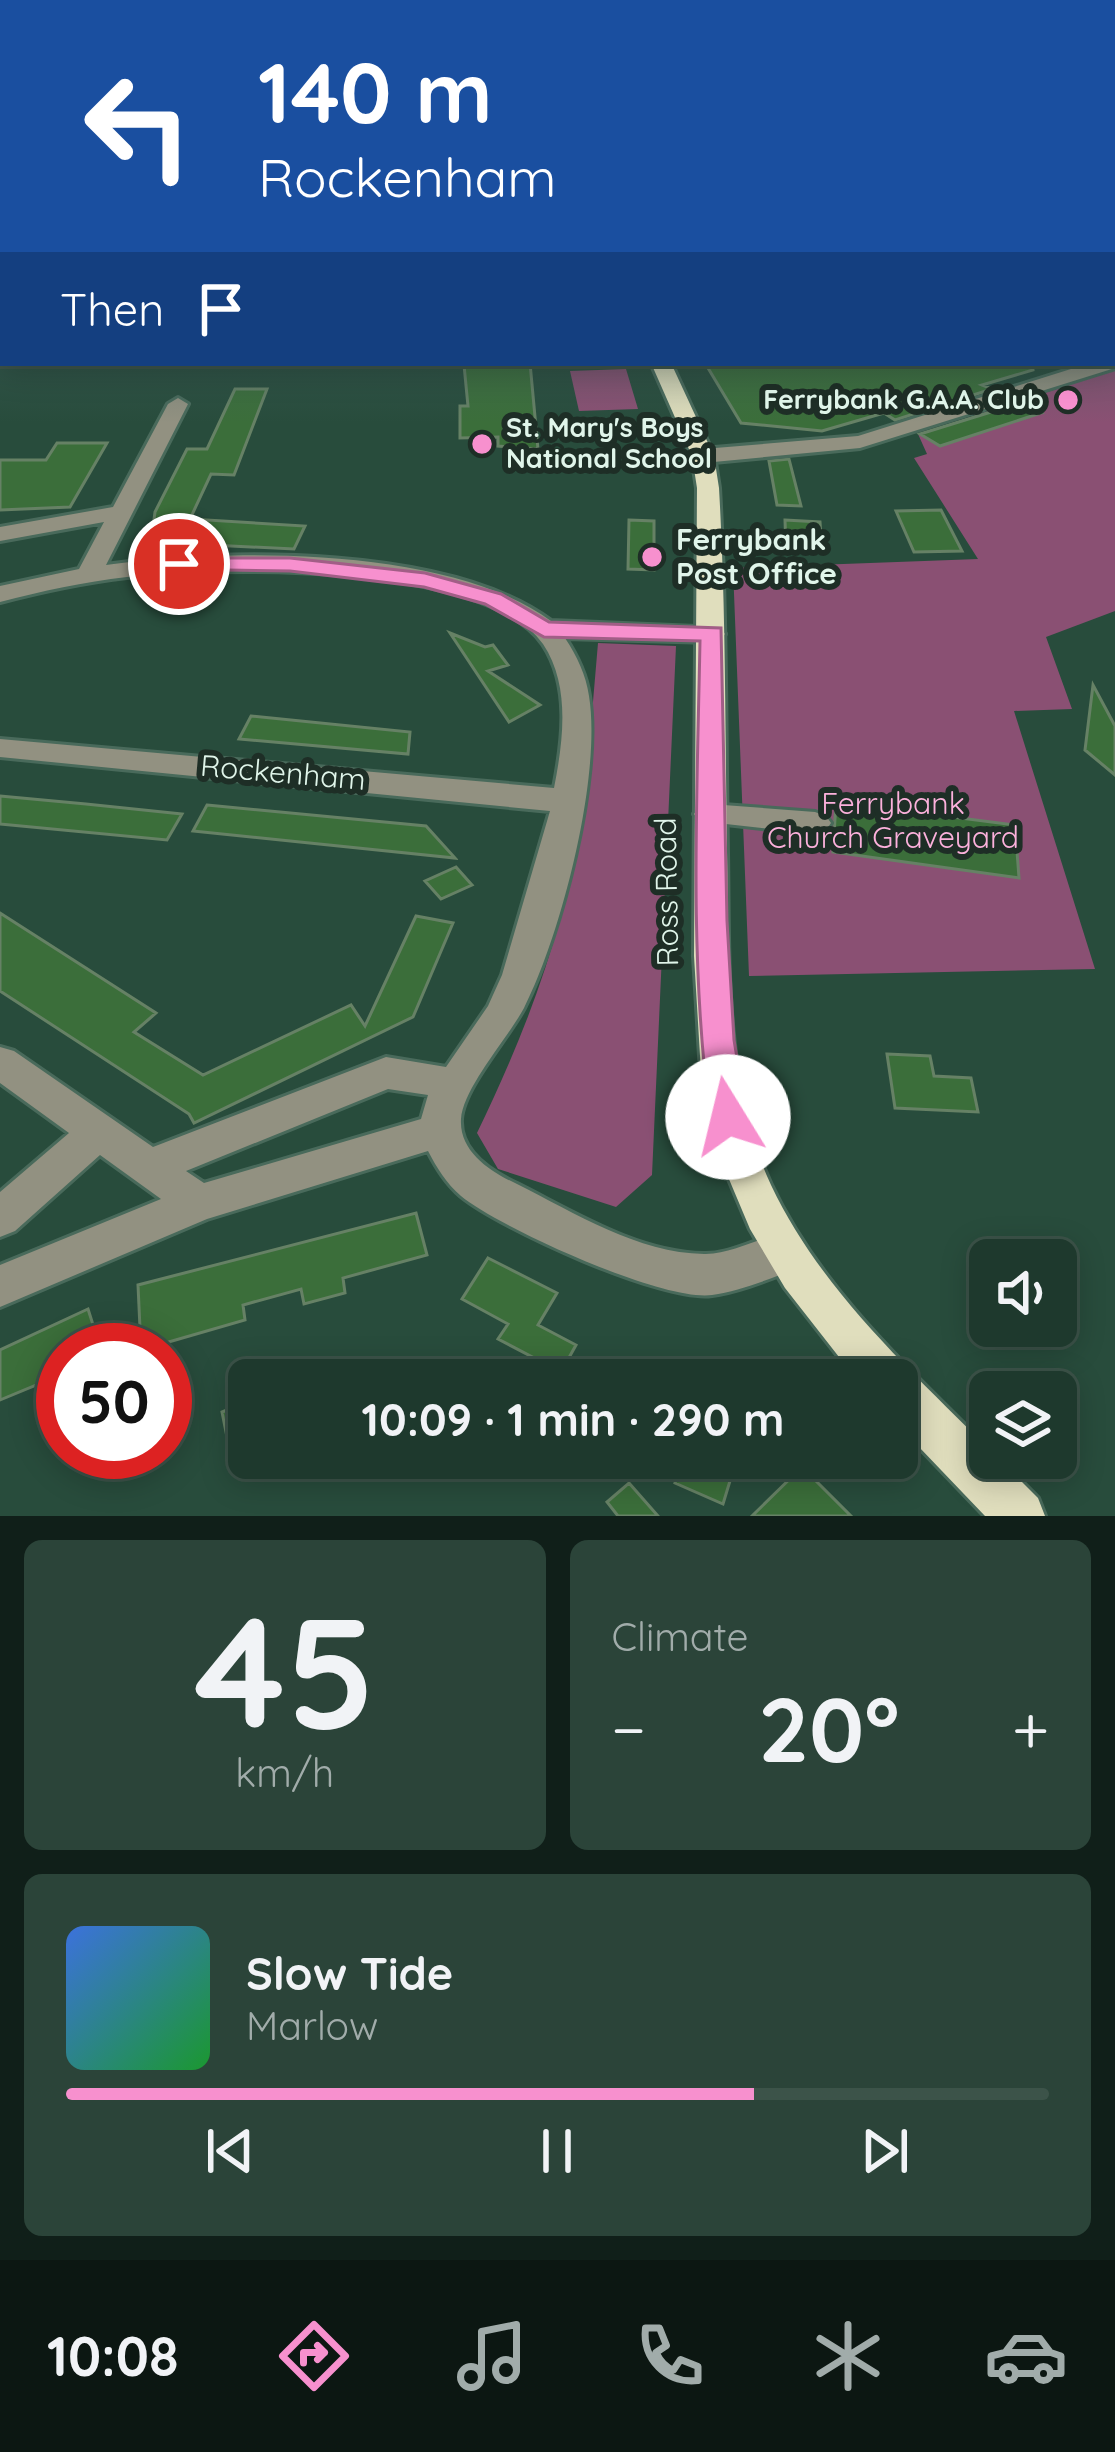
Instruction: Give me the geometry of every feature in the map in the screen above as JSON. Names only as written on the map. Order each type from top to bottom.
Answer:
[{"type":"main road","name":"Ross Road","points":[[662,366],[703,456],[708,488],[714,1002],[724,1094],[739,1158],[786,1253],[871,1359]]},
{"type":"main road","points":[[918,1413],[1006,1511]]},
{"type":"street","points":[[703,456],[860,442],[1100,366]]},
{"type":"street","points":[[89,574],[178,404]]},
{"type":"street","points":[[0,534],[121,512]]},
{"type":"street","points":[[0,594],[89,574],[222,563],[373,572],[478,593],[544,629],[712,634]]},
{"type":"street","points":[[544,629],[566,663],[576,706],[566,800],[528,958],[506,1006],[444,1103],[441,1130],[459,1168],[481,1187],[648,1266],[710,1275],[786,1253]]},
{"type":"street","name":"Rockenham","points":[[0,748],[566,800]]},
{"type":"street","points":[[710,814],[815,823]]},
{"type":"street","points":[[0,1062],[199,1203]]},
{"type":"street","points":[[149,1167],[386,1072],[456,1084]]},
{"type":"street","points":[[0,1286],[199,1203],[441,1130]]},
{"type":"street","points":[[0,1218],[99,1132]]},
{"type":"green space","points":[[626,369],[638,409],[579,411],[570,371]]},
{"type":"green space","name":"Ferrybank Church Graveyard","points":[[1115,370],[1115,611],[1046,637],[1072,709],[1014,711],[1095,969],[749,976],[733,568],[978,559],[914,458],[927,454],[918,434]]},
{"type":"green space","points":[[598,643],[676,646],[652,1175],[616,1207],[498,1169],[477,1133],[524,1027],[560,918],[580,816]]},
{"type":"building","points":[[464,366],[530,366],[538,449],[498,446],[498,437],[460,438],[460,406],[468,406]]},
{"type":"building","points":[[707,366],[1032,366],[1033,370],[982,385],[992,389],[895,420],[884,413],[822,431],[741,423]]},
{"type":"building","points":[[235,389],[267,389],[234,475],[211,474],[190,519],[305,526],[294,549],[151,542],[155,512],[187,449],[207,449]]},
{"type":"building","points":[[1020,403],[1041,413],[940,446],[920,434]]},
{"type":"building","points":[[57,443],[107,443],[70,507],[0,510],[0,460],[46,460]]},
{"type":"building","points":[[789,459],[801,506],[777,505],[769,461]]},
{"type":"building","points":[[941,510],[962,551],[914,552],[896,511]]},
{"type":"building","points":[[629,520],[654,521],[654,570],[628,569]]},
{"type":"building","points":[[785,520],[820,522],[822,552],[786,550]]},
{"type":"building","points":[[450,633],[485,647],[493,645],[508,665],[488,671],[540,705],[509,722]]},
{"type":"building","points":[[1093,685],[1115,726],[1115,775],[1085,750]]},
{"type":"building","points":[[251,716],[410,732],[408,754],[239,739]]},
{"type":"building","points":[[0,796],[182,814],[167,840],[0,824]]},
{"type":"building","points":[[836,802],[1015,825],[1019,878],[833,852]]},
{"type":"building","points":[[207,805],[426,826],[455,858],[193,831]]},
{"type":"building","points":[[456,867],[472,885],[441,899],[425,881]]},
{"type":"building","points":[[0,913],[156,1013],[134,1032],[203,1075],[351,1005],[365,1026],[416,916],[453,923],[413,1017],[194,1123],[189,1114],[0,991]]},
{"type":"building","points":[[887,1054],[930,1056],[934,1076],[971,1078],[978,1112],[895,1108]]},
{"type":"building","points":[[416,1213],[427,1255],[343,1278],[345,1293],[304,1304],[301,1289],[243,1305],[245,1320],[192,1335],[192,1323],[140,1323],[138,1285]]},
{"type":"building","points":[[488,1258],[557,1293],[538,1325],[576,1345],[568,1359],[536,1359],[498,1339],[508,1324],[462,1299]]},
{"type":"building","points":[[88,1309],[92,1323],[58,1323]]},
{"type":"building","points":[[36,1333],[36,1385],[0,1400],[0,1350]]},
{"type":"building","points":[[228,1410],[227,1437],[222,1412]]},
{"type":"building","points":[[676,1479],[731,1479],[723,1504],[675,1483]]},
{"type":"building","points":[[790,1479],[814,1479],[851,1516],[752,1516]]},
{"type":"building","points":[[629,1483],[658,1516],[618,1516],[607,1502]]},
{"type":"place","name":"Ferrybank G.A.A. Club","points":[[1068,400]]},
{"type":"place","name":"St. Mary's Boys National School","points":[[482,444]]},
{"type":"place","name":"Ferrybank Post Office","points":[[652,557]]},
{"type":"route","points":[[179,564],[244,563],[373,572],[462,588],[493,599],[544,629],[712,634],[711,921],[717,1040],[728,1117]]}]
